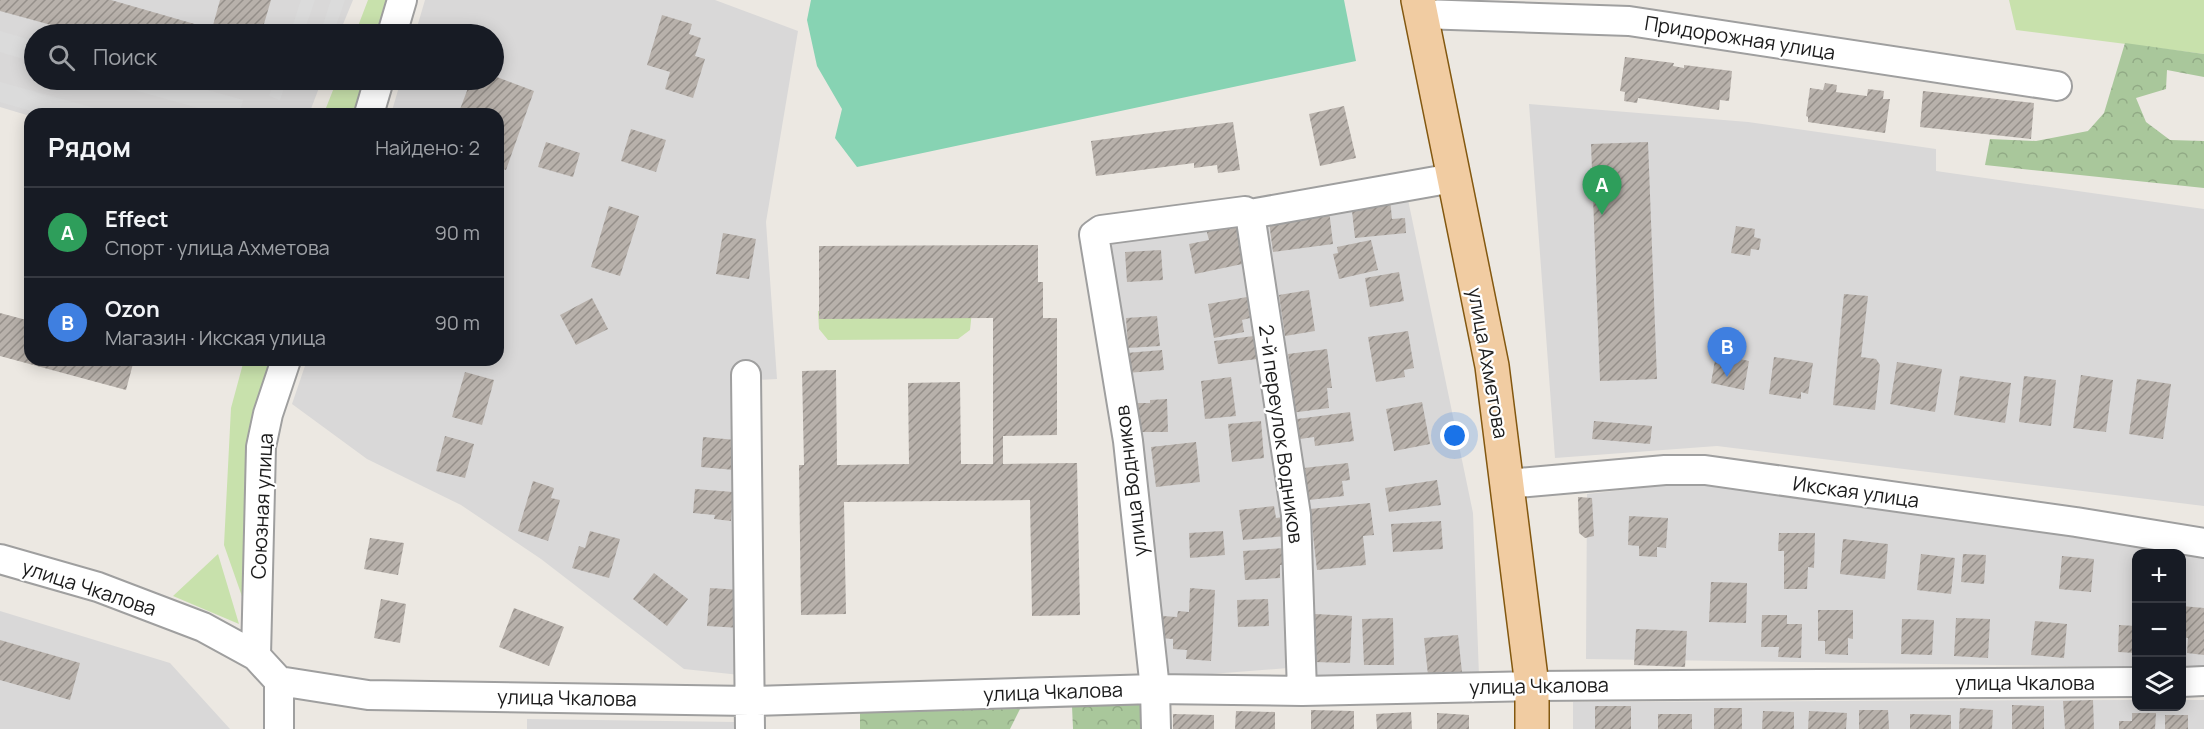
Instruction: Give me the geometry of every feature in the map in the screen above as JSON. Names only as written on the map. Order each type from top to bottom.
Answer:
[{"type":"main road","name":"улица Ахметова","points":[[1420,7],[1492,366],[1532,686],[1532,729]]},
{"type":"street","points":[[395,24],[402,0]]},
{"type":"street","name":"Придорожная улица","points":[[1420,7],[1629,21],[2057,86]]},
{"type":"street","points":[[371,108],[376,90]]},
{"type":"street","points":[[1250,214],[1453,178]]},
{"type":"street","name":"улица Водников","points":[[1156,729],[1155,689],[1128,441],[1094,235],[1101,230],[1245,211],[1250,214]]},
{"type":"street","name":"2-й переулок Водников","points":[[1250,214],[1296,514],[1302,691]]},
{"type":"street","name":"Союзная улица","points":[[256,656],[261,447],[268,414],[284,366]]},
{"type":"street","points":[[746,375],[750,729]]},
{"type":"street","name":"Икская улица","points":[[1507,484],[1665,470],[1705,470],[2076,522],[2204,543]]},
{"type":"street","name":"улица Чкалова","points":[[0,559],[98,587],[192,623],[256,656],[279,681],[368,695],[750,701],[1155,689],[1302,691],[1532,686],[2132,682]]},
{"type":"street","points":[[279,681],[279,729]]},
{"type":"street","points":[[2186,681],[2204,681]]},
{"type":"shaded area","points":[[0,0],[353,0],[343,24],[24,24],[24,90],[318,90],[311,108],[24,108],[24,114],[0,107]]},
{"type":"shaded area","points":[[301,0],[315,0],[307,24],[293,24]]},
{"type":"shaded area","points":[[331,0],[345,0],[337,24],[323,24]]},
{"type":"shaded area","points":[[425,0],[715,0],[798,31],[766,222],[777,379],[734,381],[740,675],[684,669],[541,559],[461,505],[367,459],[292,404],[305,366],[504,366],[504,108],[393,108],[398,90],[504,90],[504,24],[418,24]]},
{"type":"shaded area","points":[[0,31],[24,38],[24,59],[0,52]]},
{"type":"shaded area","points":[[0,82],[94,108],[24,109],[0,102]]},
{"type":"shaded area","points":[[134,90],[208,90],[243,100],[241,108],[198,108]]},
{"type":"shaded area","points":[[271,90],[284,90],[280,100],[269,96]]},
{"type":"shaded area","points":[[1529,104],[1748,122],[1936,149],[1936,171],[2204,209],[2204,506],[1717,446],[1555,458]]},
{"type":"shaded area","points":[[1406,190],[1473,513],[1479,676],[1308,677],[1259,217]]},
{"type":"shaded area","points":[[1245,218],[1284,500],[1288,668],[1160,678],[1103,239]]},
{"type":"shaded area","points":[[1692,482],[2182,549],[2132,549],[2132,667],[1586,659],[1587,494]]},
{"type":"shaded area","points":[[2186,550],[2204,552],[2204,668],[2186,668]]},
{"type":"shaded area","points":[[0,611],[170,663],[230,729],[0,729]]},
{"type":"shaded area","points":[[2132,700],[2132,711],[2186,711],[2186,700],[2204,700],[2204,729],[1573,729],[1573,702]]},
{"type":"shaded area","points":[[527,719],[735,722],[735,729],[527,729]]},
{"type":"green space","points":[[368,0],[392,0],[385,24],[359,24]]},
{"type":"green space","points":[[811,0],[1344,0],[1356,61],[857,167],[835,138],[842,109],[817,66],[807,20]]},
{"type":"green space","points":[[2009,0],[2204,0],[2204,54],[2016,30]]},
{"type":"green space","points":[[2125,43],[2204,54],[2204,77],[2167,70],[2166,89],[2136,98],[2146,122],[2170,140],[2204,141],[2204,188],[1985,165],[1990,139],[2036,141],[2088,131],[2104,113]]},
{"type":"green space","points":[[333,90],[364,90],[358,108],[326,108]]},
{"type":"green space","points":[[818,311],[972,311],[970,330],[958,339],[828,340],[819,329]]},
{"type":"green space","points":[[242,366],[273,366],[245,605],[224,545],[231,408]]},
{"type":"green space","points":[[218,554],[239,624],[173,596]]},
{"type":"green space","points":[[1140,705],[1141,729],[1073,729],[1072,706]]},
{"type":"green space","points":[[1020,709],[1010,729],[860,729],[860,711]]},
{"type":"building","points":[[0,0],[111,0],[195,24],[47,24],[0,11]]},
{"type":"building","points":[[220,0],[271,0],[264,24],[213,24]]},
{"type":"building","points":[[662,15],[692,24],[689,34],[701,38],[695,56],[705,59],[693,98],[665,89],[670,72],[647,65]]},
{"type":"building","points":[[1625,57],[1674,63],[1673,66],[1684,68],[1684,65],[1732,71],[1729,101],[1720,100],[1719,110],[1638,98],[1637,103],[1624,101],[1625,92],[1620,91]]},
{"type":"building","points":[[504,80],[534,91],[506,170],[504,169],[504,108],[460,108],[467,90],[504,90]]},
{"type":"building","points":[[1825,83],[1837,85],[1836,92],[1867,96],[1868,89],[1884,91],[1883,99],[1890,99],[1885,133],[1808,122],[1806,116],[1810,88],[1823,90]]},
{"type":"building","points":[[1923,91],[2034,103],[2031,139],[1920,127]]},
{"type":"building","points":[[1344,106],[1356,158],[1320,166],[1309,114]]},
{"type":"building","points":[[1233,122],[1240,170],[1218,173],[1217,165],[1194,168],[1194,163],[1096,176],[1091,141]]},
{"type":"building","points":[[631,129],[666,140],[656,172],[621,161]]},
{"type":"building","points":[[546,142],[580,153],[573,177],[538,167]]},
{"type":"building","points":[[1648,142],[1657,379],[1600,381],[1591,144]]},
{"type":"building","points":[[1390,199],[1392,219],[1405,218],[1406,233],[1355,238],[1351,202]]},
{"type":"building","points":[[609,206],[639,216],[620,276],[591,267]]},
{"type":"building","points":[[1329,210],[1333,244],[1273,252],[1269,222]]},
{"type":"building","points":[[1239,222],[1247,263],[1195,274],[1189,244],[1209,240],[1206,229]]},
{"type":"building","points":[[1736,226],[1755,229],[1754,237],[1761,239],[1759,250],[1751,249],[1750,256],[1731,253]]},
{"type":"building","points":[[723,233],[756,239],[749,279],[716,274]]},
{"type":"building","points":[[1371,240],[1378,270],[1339,279],[1333,254],[1338,253],[1337,247]]},
{"type":"building","points":[[1038,245],[1038,282],[1043,282],[1043,318],[1057,318],[1057,435],[1003,436],[1003,464],[1077,463],[1080,615],[1032,616],[1030,500],[844,502],[846,614],[801,615],[799,465],[804,465],[802,371],[836,370],[837,465],[909,464],[908,383],[960,382],[961,464],[993,464],[993,318],[819,319],[819,246]]},
{"type":"building","points":[[1161,250],[1163,280],[1127,282],[1125,252]]},
{"type":"building","points":[[1399,272],[1404,301],[1370,307],[1365,278]]},
{"type":"building","points":[[1309,290],[1315,331],[1285,336],[1279,295]]},
{"type":"building","points":[[1844,294],[1868,296],[1861,357],[1876,359],[1880,365],[1875,410],[1833,405]]},
{"type":"building","points":[[1247,297],[1250,318],[1242,320],[1244,332],[1214,338],[1208,304]]},
{"type":"building","points":[[592,298],[608,329],[576,345],[560,315]]},
{"type":"building","points":[[0,313],[24,319],[24,362],[0,356]]},
{"type":"building","points":[[1157,316],[1160,346],[1128,348],[1126,318]]},
{"type":"building","points":[[1408,331],[1414,368],[1404,370],[1405,377],[1376,382],[1368,337]]},
{"type":"building","points":[[1254,336],[1257,359],[1218,364],[1214,341]]},
{"type":"building","points":[[1327,349],[1332,388],[1327,388],[1329,408],[1290,413],[1288,395],[1293,395],[1288,354]]},
{"type":"building","points":[[1162,350],[1164,370],[1127,373],[1126,353]]},
{"type":"building","points":[[1716,354],[1749,361],[1744,390],[1711,383]]},
{"type":"building","points":[[1774,357],[1813,363],[1808,394],[1801,392],[1801,399],[1769,394]]},
{"type":"building","points":[[1897,362],[1942,369],[1935,412],[1890,404]]},
{"type":"building","points":[[37,366],[132,366],[126,390]]},
{"type":"building","points":[[465,372],[494,380],[482,425],[452,417]]},
{"type":"building","points":[[2081,375],[2113,380],[2106,432],[2073,428]]},
{"type":"building","points":[[1960,376],[2011,383],[2005,423],[1954,415]]},
{"type":"building","points":[[2024,376],[2056,380],[2051,426],[2019,422]]},
{"type":"building","points":[[1231,377],[1236,416],[1205,419],[1201,381]]},
{"type":"building","points":[[2137,379],[2171,384],[2163,439],[2129,434]]},
{"type":"building","points":[[1167,399],[1168,432],[1132,432],[1132,403],[1150,403],[1150,400]]},
{"type":"building","points":[[1422,402],[1430,444],[1394,451],[1386,409]]},
{"type":"building","points":[[1350,412],[1354,441],[1315,446],[1314,437],[1300,439],[1297,419]]},
{"type":"building","points":[[1261,421],[1264,458],[1232,462],[1228,424]]},
{"type":"building","points":[[1594,421],[1652,426],[1650,444],[1592,439]]},
{"type":"building","points":[[445,436],[474,444],[465,478],[436,471]]},
{"type":"building","points":[[703,437],[736,440],[734,470],[701,467]]},
{"type":"building","points":[[1196,442],[1200,482],[1156,487],[1151,447]]},
{"type":"building","points":[[1348,463],[1350,480],[1342,481],[1344,496],[1309,500],[1304,468]]},
{"type":"building","points":[[1437,480],[1441,505],[1389,512],[1385,488]]},
{"type":"building","points":[[533,481],[554,488],[551,498],[560,500],[548,541],[518,531]]},
{"type":"building","points":[[695,489],[733,492],[731,521],[714,519],[715,515],[693,513]]},
{"type":"building","points":[[1578,497],[1592,498],[1594,536],[1585,538],[1579,533]]},
{"type":"building","points":[[1370,503],[1374,535],[1363,536],[1366,565],[1317,570],[1310,509]]},
{"type":"building","points":[[1274,506],[1276,518],[1283,517],[1285,536],[1243,540],[1239,510]]},
{"type":"building","points":[[1629,516],[1668,518],[1666,548],[1657,547],[1657,557],[1639,556],[1639,546],[1628,545]]},
{"type":"building","points":[[1441,521],[1443,549],[1393,552],[1391,524]]},
{"type":"building","points":[[590,531],[620,539],[609,578],[572,568],[579,546],[585,548]]},
{"type":"building","points":[[1223,531],[1225,555],[1190,558],[1189,533]]},
{"type":"building","points":[[1779,533],[1815,533],[1814,568],[1808,567],[1807,589],[1784,589],[1784,551],[1778,551]]},
{"type":"building","points":[[370,538],[404,543],[398,575],[364,569]]},
{"type":"building","points":[[1843,539],[1888,544],[1885,579],[1840,574]]},
{"type":"building","points":[[2151,545],[2167,548],[2167,549],[2151,549]]},
{"type":"building","points":[[1285,548],[1286,565],[1280,565],[1280,578],[1245,580],[1243,551]]},
{"type":"building","points":[[1921,554],[1955,558],[1951,594],[1917,590]]},
{"type":"building","points":[[1963,554],[1986,555],[1984,584],[1961,582]]},
{"type":"building","points":[[2062,556],[2094,559],[2091,592],[2059,589]]},
{"type":"building","points":[[654,573],[688,599],[667,626],[633,599]]},
{"type":"building","points":[[1711,582],[1747,583],[1746,623],[1709,622]]},
{"type":"building","points":[[710,588],[743,590],[741,628],[707,626]]},
{"type":"building","points":[[1190,588],[1215,590],[1211,661],[1186,659],[1187,650],[1173,649],[1173,639],[1160,638],[1162,616],[1177,617],[1178,611],[1189,612]]},
{"type":"building","points":[[381,599],[406,604],[400,643],[374,638]]},
{"type":"building","points":[[1268,599],[1269,626],[1238,627],[1237,600]]},
{"type":"building","points":[[2186,606],[2204,608],[2204,655],[2187,653],[2188,638],[2186,638]]},
{"type":"building","points":[[514,608],[564,627],[549,666],[499,647]]},
{"type":"building","points":[[1818,610],[1853,610],[1853,639],[1848,638],[1848,655],[1825,654],[1825,641],[1818,641]]},
{"type":"building","points":[[1315,614],[1352,616],[1350,663],[1313,662]]},
{"type":"building","points":[[1762,615],[1787,615],[1787,624],[1802,624],[1801,658],[1778,657],[1779,647],[1761,647]]},
{"type":"building","points":[[1393,618],[1394,665],[1364,665],[1362,619]]},
{"type":"building","points":[[1956,618],[1990,619],[1988,658],[1954,656]]},
{"type":"building","points":[[1902,619],[1934,620],[1932,655],[1901,654]]},
{"type":"building","points":[[2035,621],[2067,624],[2064,658],[2031,655]]},
{"type":"building","points":[[2119,625],[2132,626],[2132,653],[2118,652]]},
{"type":"building","points":[[1636,629],[1687,631],[1685,667],[1634,665]]},
{"type":"building","points":[[1458,635],[1462,672],[1428,675],[1424,638]]},
{"type":"building","points":[[0,640],[80,663],[70,700],[0,680]]},
{"type":"building","points":[[2093,700],[2094,729],[2065,729],[2063,701]]},
{"type":"building","points":[[2012,705],[2044,706],[2044,729],[2012,729]]},
{"type":"building","points":[[1595,706],[1631,706],[1631,729],[1595,729]]},
{"type":"building","points":[[1714,708],[1742,708],[1742,729],[1714,729]]},
{"type":"building","points":[[1960,708],[1993,710],[1992,729],[1959,729]]},
{"type":"building","points":[[1311,710],[1354,711],[1354,729],[1311,729]]},
{"type":"building","points":[[1859,710],[1888,710],[1889,729],[1859,729]]},
{"type":"building","points":[[1236,711],[1275,712],[1275,729],[1235,729]]},
{"type":"building","points":[[1763,711],[1794,712],[1794,729],[1762,729]]},
{"type":"building","points":[[1809,711],[1847,713],[1846,729],[1808,729]]},
{"type":"building","points":[[1411,712],[1412,729],[1377,729],[1376,714]]},
{"type":"building","points":[[1437,713],[1469,715],[1469,729],[1437,729]]},
{"type":"building","points":[[2132,713],[2156,713],[2155,729],[2119,729],[2119,721],[2132,721]]},
{"type":"building","points":[[1173,714],[1214,715],[1214,729],[1173,729]]},
{"type":"building","points":[[1658,714],[1692,714],[1692,729],[1658,729]]},
{"type":"building","points":[[1910,714],[1951,715],[1951,729],[1910,729]]},
{"type":"building","points":[[2165,715],[2188,715],[2188,729],[2165,729]]},
{"type":"place","name":"Effect","points":[[1602,215]]},
{"type":"place","name":"Ozon","points":[[1727,377]]}]
